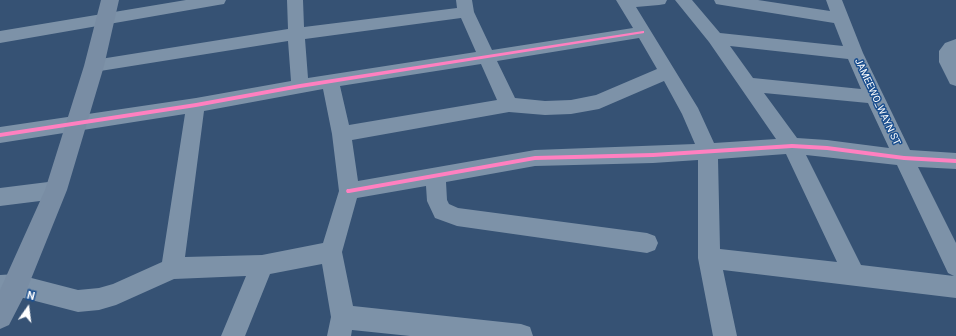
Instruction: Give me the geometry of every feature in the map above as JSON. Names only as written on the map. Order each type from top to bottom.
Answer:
[{"type":"street","points":[[0,37],[108,9],[218,0]]},
{"type":"street","points":[[296,0],[296,34],[300,86]]},
{"type":"street","points":[[659,0],[625,1],[668,72],[691,114],[708,152],[709,258],[725,336]]},
{"type":"street","points":[[683,0],[715,38],[792,146],[854,274]]},
{"type":"street","points":[[722,0],[841,18]]},
{"type":"street","name":"JAMEEWO_WAYN ST","points":[[834,0],[854,53],[874,97],[956,266]]},
{"type":"street","points":[[94,66],[465,6],[509,105]]},
{"type":"street","points":[[0,316],[8,286],[56,190],[94,66],[108,9]]},
{"type":"street","points":[[0,135],[196,105],[300,86],[643,32]]},
{"type":"street","points":[[715,38],[854,53]]},
{"type":"street","points":[[956,45],[951,47],[948,51],[948,62],[956,79]]},
{"type":"street","points":[[342,134],[509,105],[545,108],[571,107],[599,102],[668,72]]},
{"type":"street","points":[[330,82],[342,134],[349,191],[331,252],[341,326],[521,336]]},
{"type":"street","points":[[747,84],[874,97]]},
{"type":"street","points":[[172,268],[196,105]]},
{"type":"street","points":[[349,191],[535,158],[653,155],[792,146],[827,148],[904,158],[956,161]]},
{"type":"street","points":[[436,176],[436,201],[442,211],[458,217],[647,243]]},
{"type":"street","points":[[0,197],[56,190]]},
{"type":"street","points":[[8,286],[78,301],[99,299],[116,294],[172,268],[262,265],[331,252]]},
{"type":"street","points":[[709,258],[956,287]]},
{"type":"street","points":[[233,336],[262,265]]},
{"type":"cycle path","points":[[0,135],[196,105],[300,86],[643,32]]},
{"type":"cycle path","points":[[349,191],[535,158],[653,155],[792,146],[827,148],[904,158],[956,161]]}]
